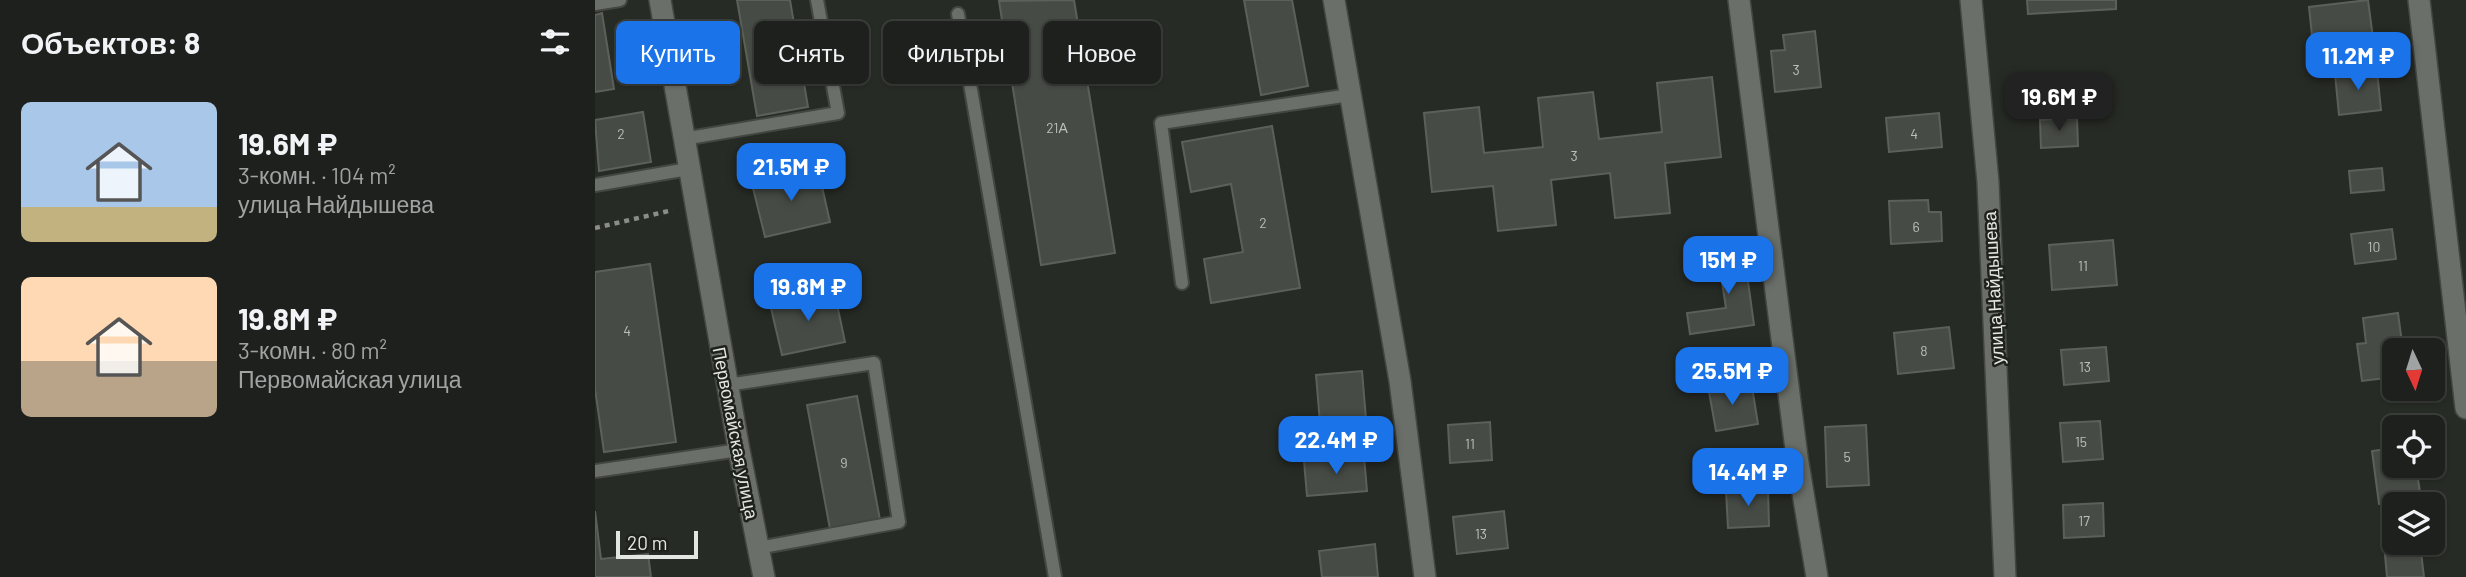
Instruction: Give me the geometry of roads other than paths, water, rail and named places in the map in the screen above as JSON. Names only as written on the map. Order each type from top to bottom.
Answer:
[{"type":"street","name":"Первомайская улица","points":[[660,0],[688,169],[764,577]]},
{"type":"street","points":[[1334,0],[1400,381],[1425,577]]},
{"type":"street","points":[[1739,0],[1797,457],[1817,577]]},
{"type":"street","name":"улица Найдышева","points":[[1972,0],[1988,182],[2005,577]]},
{"type":"street","points":[[2419,0],[2466,408]]},
{"type":"lane","points":[[595,4],[620,0]]},
{"type":"lane","points":[[683,139],[838,113],[817,0]]},
{"type":"lane","points":[[958,14],[1055,577]]},
{"type":"lane","points":[[1182,283],[1161,123],[1350,95]]},
{"type":"lane","points":[[595,185],[688,169]]},
{"type":"lane","points":[[727,385],[874,363],[899,522],[758,548]]},
{"type":"lane","points":[[595,471],[739,450]]}]
